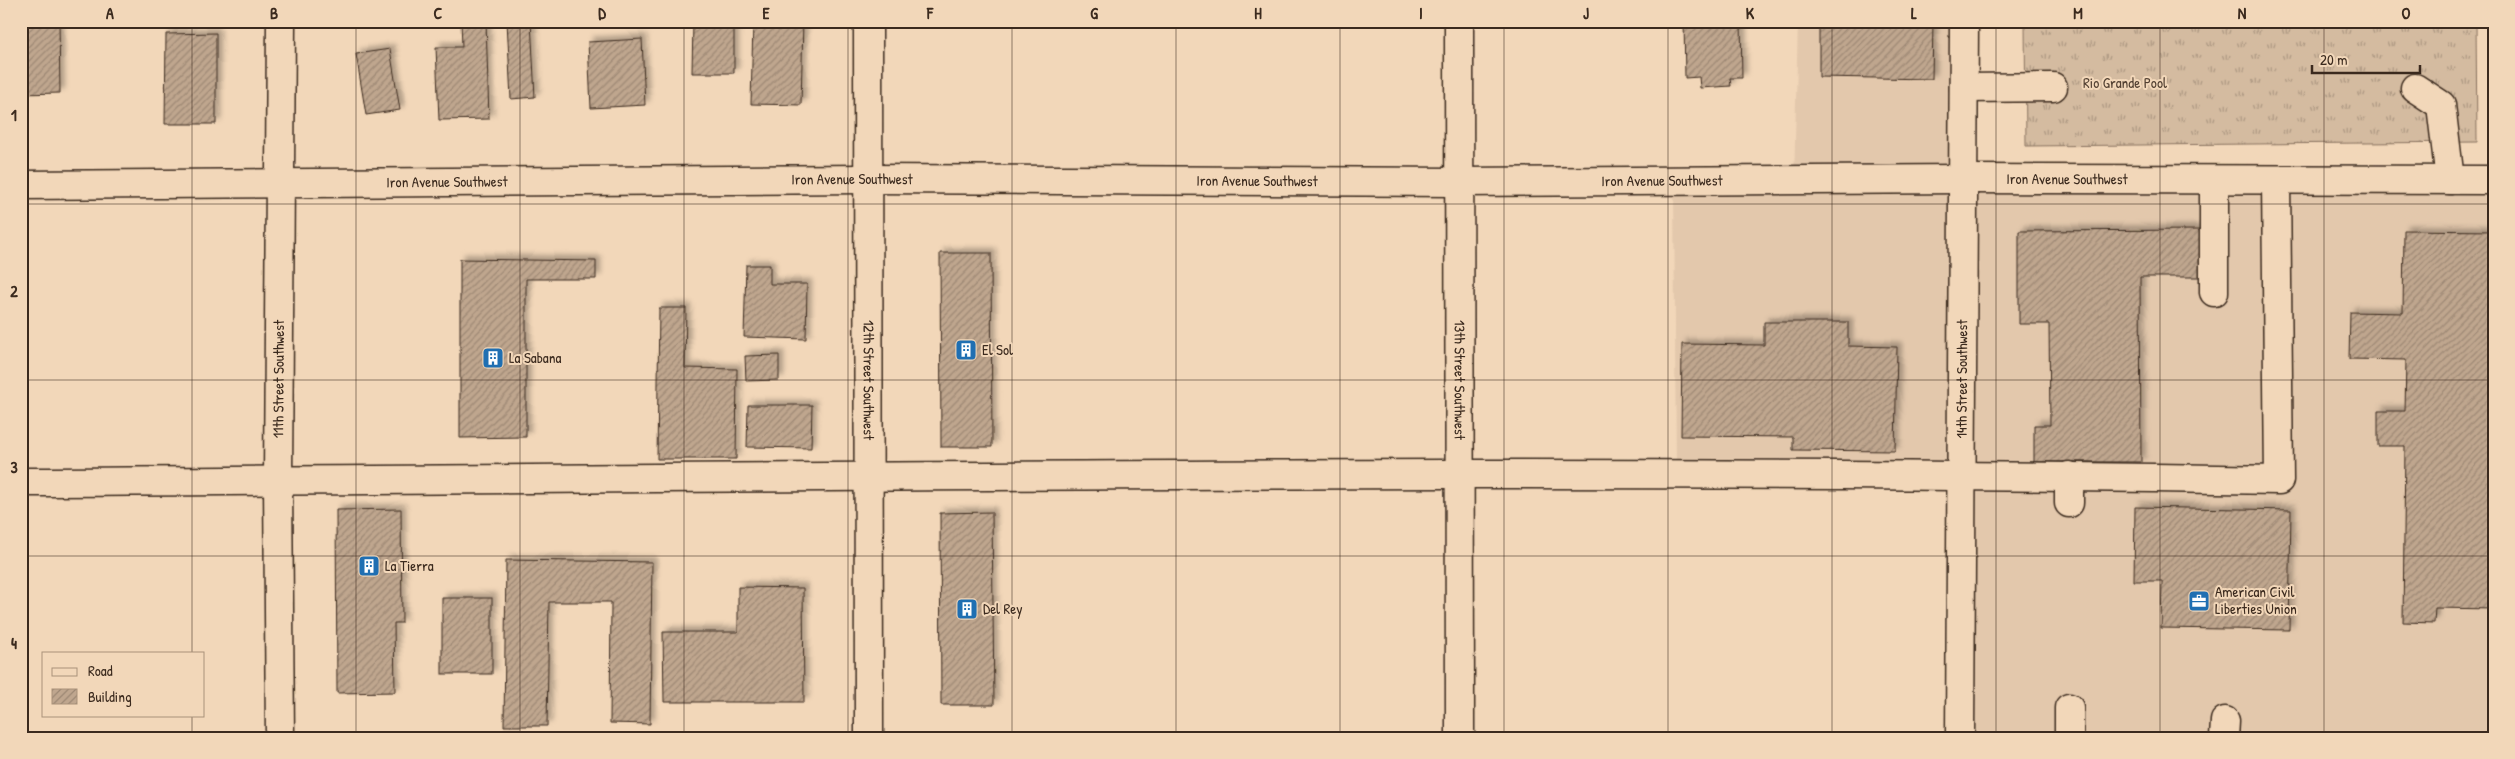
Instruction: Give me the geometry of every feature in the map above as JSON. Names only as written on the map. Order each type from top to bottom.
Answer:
[{"type":"street","name":"11th Street Southwest","points":[[280,738],[278,481],[281,21]]},
{"type":"street","name":"12th Street Southwest","points":[[868,21],[866,179],[870,478],[870,738]]},
{"type":"street","name":"13th Street Southwest","points":[[1459,21],[1460,738]]},
{"type":"street","name":"14th Street Southwest","points":[[1960,738],[1964,21]]},
{"type":"street","points":[[1964,88],[2053,87]]},
{"type":"street","points":[[2415,88],[2441,104],[2450,180]]},
{"type":"street","name":"Iron Avenue Southwest","points":[[21,186],[866,179],[1460,182],[2494,180]]},
{"type":"street","points":[[21,482],[1461,474],[1962,474],[2279,480],[2276,180]]},
{"type":"street","points":[[2214,181],[2214,292]]},
{"type":"street","points":[[2069,476],[2069,503]]},
{"type":"street","points":[[2069,708],[2069,738]]},
{"type":"shaded area","points":[[1798,21],[1964,21],[1964,179],[2494,180],[2494,738],[1960,738],[1962,474],[1676,474],[1674,181],[1794,180]]},
{"type":"green space","name":"Rio Grande Pool","points":[[2025,21],[2476,21],[2477,142],[2026,146]]},
{"type":"building","points":[[21,21],[59,21],[60,93],[21,94]]},
{"type":"building","points":[[461,21],[486,21],[489,119],[439,120],[436,47],[462,47]]},
{"type":"building","points":[[507,21],[531,21],[535,97],[511,99]]},
{"type":"building","points":[[693,21],[734,21],[734,73],[692,73]]},
{"type":"building","points":[[753,21],[803,21],[801,105],[751,104]]},
{"type":"building","points":[[1684,21],[1741,21],[1742,78],[1730,78],[1731,86],[1700,88],[1699,77],[1685,78]]},
{"type":"building","points":[[1819,21],[1933,21],[1932,79],[1819,77]]},
{"type":"building","points":[[216,33],[216,124],[165,124],[166,34]]},
{"type":"building","points":[[642,39],[645,105],[591,108],[588,42]]},
{"type":"building","points":[[390,49],[400,110],[366,115],[356,54]]},
{"type":"building","points":[[2204,230],[2204,277],[2140,277],[2141,462],[2034,462],[2034,425],[2050,425],[2049,324],[2019,324],[2019,231]]},
{"type":"building","points":[[2404,230],[2494,231],[2494,609],[2435,608],[2434,623],[2403,622],[2405,446],[2378,446],[2378,411],[2405,411],[2406,360],[2349,359],[2350,312],[2403,313]]},
{"type":"building","name":"El Sol","points":[[940,253],[991,253],[992,447],[941,447]]},
{"type":"building","name":"La Sabana","points":[[460,259],[596,261],[596,279],[526,279],[526,437],[460,438]]},
{"type":"building","points":[[746,265],[770,265],[770,284],[807,284],[806,339],[744,337]]},
{"type":"building","points":[[659,308],[686,308],[685,368],[737,369],[736,459],[657,459]]},
{"type":"building","points":[[1764,322],[1848,322],[1848,346],[1897,347],[1895,451],[1793,450],[1793,437],[1681,436],[1682,344],[1764,345]]},
{"type":"building","points":[[779,355],[779,380],[746,381],[745,356]]},
{"type":"building","points":[[748,405],[812,405],[811,448],[747,447]]},
{"type":"building","points":[[2135,507],[2291,510],[2289,630],[2161,628],[2162,581],[2134,581]]},
{"type":"building","name":"La Tierra","points":[[401,509],[402,623],[394,623],[395,692],[337,693],[336,510]]},
{"type":"building","name":"Del Rey","points":[[992,512],[994,705],[941,705],[940,513]]},
{"type":"building","points":[[506,560],[652,562],[650,724],[610,723],[611,602],[549,602],[547,726],[504,726]]},
{"type":"building","points":[[738,587],[803,588],[804,702],[664,702],[663,632],[738,632]]},
{"type":"building","points":[[442,598],[492,598],[492,674],[442,674]]},
{"type":"place","name":"El Sol","points":[[966,350]]},
{"type":"place","name":"La Sabana","points":[[493,358]]},
{"type":"place","name":"La Tierra","points":[[369,566]]},
{"type":"place","name":"American Civil Liberties Union","points":[[2199,601]]},
{"type":"place","name":"Del Rey","points":[[967,609]]}]
